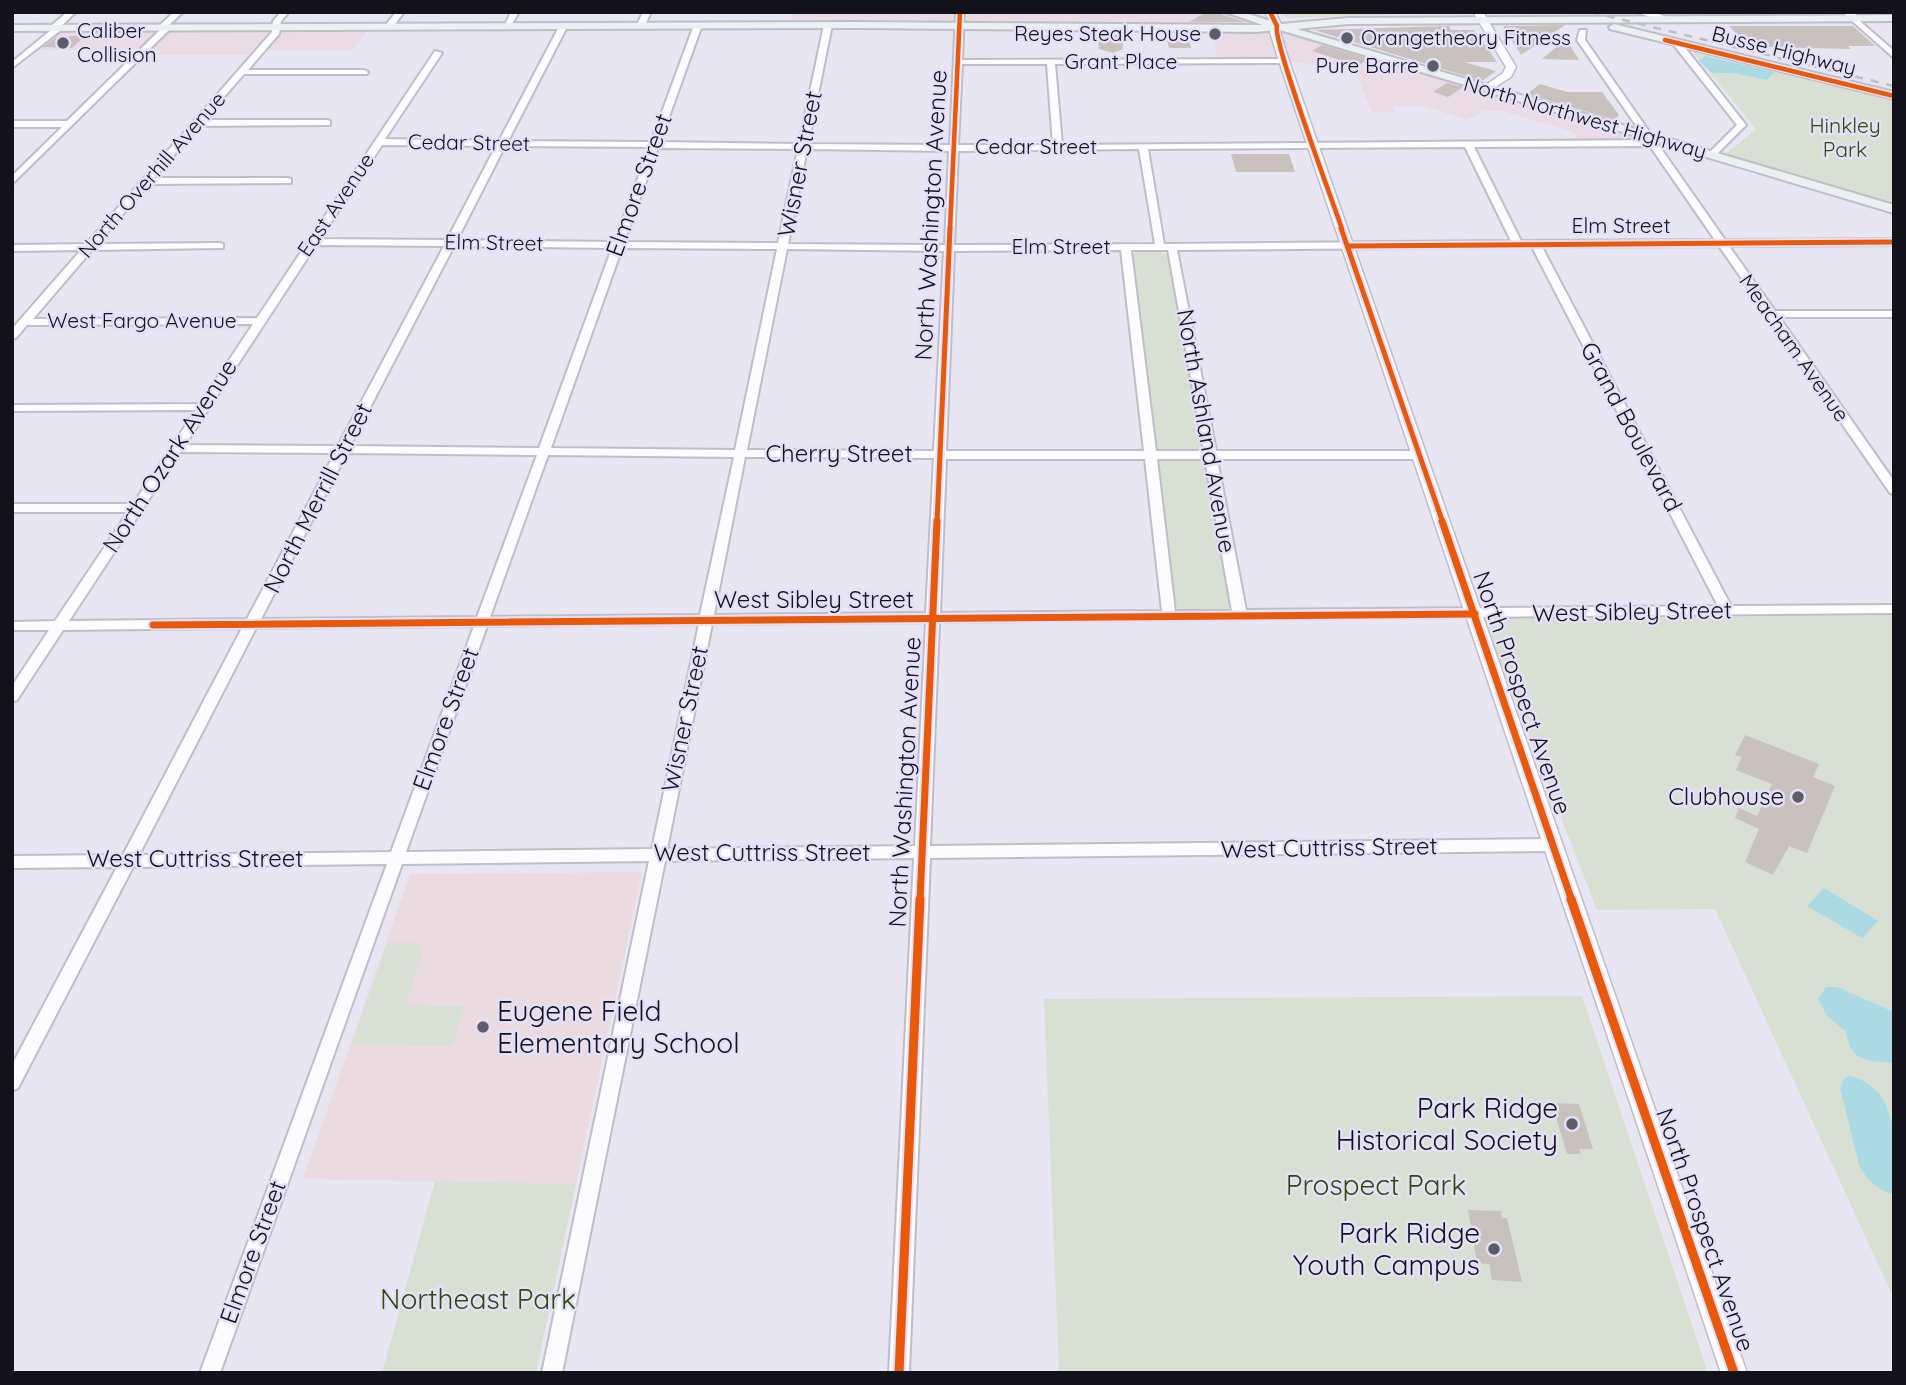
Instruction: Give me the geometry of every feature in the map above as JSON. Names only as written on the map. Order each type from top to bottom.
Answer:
[{"type":"main road","name":"North Northwest Highway","points":[[1234,13],[1273,18],[1649,139],[1894,209]]},
{"type":"main road","points":[[12,28],[828,24],[960,19],[1228,29],[1273,18],[1329,22],[1481,16],[1584,26],[1731,15],[1851,15],[1894,18]]},
{"type":"main road","name":"Busse Highway","points":[[1584,26],[1676,43],[1894,96]]},
{"type":"street","points":[[12,66],[72,12]]},
{"type":"street","points":[[12,181],[178,12]]},
{"type":"street","name":"North Overhill Avenue","points":[[12,336],[276,32],[276,21],[285,12]]},
{"type":"street","points":[[389,26],[400,12]]},
{"type":"street","points":[[507,25],[515,12]]},
{"type":"street","points":[[641,25],[647,12]]},
{"type":"street","points":[[1639,12],[1668,19]]},
{"type":"street","points":[[1851,15],[1894,56]]},
{"type":"street","points":[[1481,16],[1511,67],[1507,75],[1487,89]]},
{"type":"street","name":"North Prospect Avenue","points":[[1273,18],[1284,61],[1734,1373]]},
{"type":"street","name":"North Washington Avenue","points":[[899,1373],[920,852],[960,19]]},
{"type":"street","name":"Wisner Street","points":[[552,1373],[656,854],[742,454],[828,24]]},
{"type":"street","name":"North Merrill Street","points":[[12,1083],[564,25]]},
{"type":"street","name":"Elmore Street","points":[[210,1373],[698,25]]},
{"type":"street","name":"Meacham Avenue","points":[[1584,26],[1581,40],[1769,314],[1894,489]]},
{"type":"street","points":[[1676,43],[1742,125],[1712,155]]},
{"type":"street","name":"East Avenue","points":[[281,287],[438,53]]},
{"type":"street","name":"Grant Place","points":[[957,62],[1284,61]]},
{"type":"street","points":[[1051,62],[1058,147]]},
{"type":"street","points":[[242,72],[364,72]]},
{"type":"street","points":[[197,123],[327,123]]},
{"type":"street","points":[[12,124],[70,124]]},
{"type":"street","name":"Cedar Street","points":[[378,142],[954,148],[1468,144],[1649,139]]},
{"type":"street","points":[[1468,144],[1517,244]]},
{"type":"street","name":"North Ashland Avenue","points":[[1143,146],[1210,455],[1240,616]]},
{"type":"street","points":[[147,181],[288,181]]},
{"type":"street","name":"Elm Street","points":[[312,242],[950,248],[1894,242]]},
{"type":"street","name":"Grand Boulevard","points":[[1535,244],[1727,611]]},
{"type":"street","points":[[12,248],[220,246]]},
{"type":"street","name":"North Ashland Avenue","points":[[1126,247],[1169,616]]},
{"type":"street","name":"North Ozark Avenue","points":[[60,625],[281,287]]},
{"type":"street","points":[[1769,314],[1894,314]]},
{"type":"street","name":"West Fargo Avenue","points":[[24,322],[259,321]]},
{"type":"street","points":[[12,408],[203,407]]},
{"type":"street","name":"Cherry Street","points":[[176,448],[742,454],[1419,455]]},
{"type":"street","points":[[12,508],[137,508]]},
{"type":"street","name":"West Sibley Street","points":[[12,626],[1894,609]]},
{"type":"street","points":[[12,697],[60,625]]},
{"type":"street","name":"West Cuttriss Street","points":[[12,862],[1554,845]]},
{"type":"shaded area","points":[[793,12],[1223,12],[1249,22],[1239,25],[790,22]]},
{"type":"shaded area","points":[[368,29],[353,50],[264,50],[260,55],[136,55],[141,50],[31,50],[50,31]]},
{"type":"shaded area","points":[[1211,32],[1293,33],[1648,140],[1581,144],[1573,132],[1502,111],[1483,111],[1467,120],[1424,106],[1393,106],[1395,112],[1372,112],[1355,71],[1291,61],[1218,59]]},
{"type":"shaded area","name":"Eugene Field Elementary School","points":[[642,872],[576,1184],[303,1179],[410,874]]},
{"type":"green space","points":[[1277,12],[1399,12],[1408,14],[1288,18]]},
{"type":"green space","name":"Hinkley Park","points":[[1691,50],[1894,100],[1894,204],[1726,154],[1756,129]]},
{"type":"green space","points":[[1159,249],[1170,258],[1230,605],[1225,610],[1184,611],[1175,606],[1132,259],[1132,255],[1139,250]]},
{"type":"green space","points":[[1894,615],[1894,1299],[1715,909],[1597,910],[1488,626],[1496,621],[1512,619]]},
{"type":"green space","points":[[387,943],[418,943],[422,955],[406,1005],[465,1006],[452,1046],[352,1045]]},
{"type":"green space","name":"Prospect Park","points":[[1582,996],[1708,1373],[1059,1373],[1044,999]]},
{"type":"green space","name":"Northeast Park","points":[[435,1181],[576,1184],[536,1373],[382,1373]]},
{"type":"water","points":[[1705,56],[1774,72],[1767,80],[1734,73],[1712,73],[1699,61]]},
{"type":"water","points":[[1824,888],[1878,921],[1862,938],[1807,906]]},
{"type":"water","points":[[1826,987],[1837,987],[1894,1012],[1894,1063],[1868,1060],[1856,1054],[1848,1042],[1846,1032],[1827,1016],[1818,999]]},
{"type":"water","points":[[1849,1076],[1863,1081],[1877,1091],[1885,1102],[1894,1125],[1894,1194],[1873,1184],[1859,1165],[1840,1088],[1844,1079]]},
{"type":"building","points":[[1207,12],[1214,12],[1245,22],[1189,22]]},
{"type":"building","points":[[1565,25],[1521,55],[1503,26]]},
{"type":"building","points":[[1449,26],[1451,30],[1474,30],[1497,62],[1464,62],[1496,71],[1482,81],[1314,30]]},
{"type":"building","points":[[1729,26],[1853,26],[1875,46],[1848,46],[1851,49],[1767,47],[1763,42],[1745,42]]},
{"type":"building","points":[[1101,35],[1117,35],[1122,40],[1123,49],[1113,53],[1099,49],[1098,40]]},
{"type":"building","name":"Caliber Collision","points":[[58,36],[85,36],[72,48],[43,47]]},
{"type":"building","points":[[1166,36],[1188,37],[1191,48],[1169,48]]},
{"type":"building","points":[[1566,39],[1579,60],[1542,59]]},
{"type":"building","points":[[1322,45],[1369,59],[1358,66],[1312,51]]},
{"type":"building","points":[[1447,83],[1463,87],[1448,97],[1433,92]]},
{"type":"building","points":[[1540,84],[1567,92],[1602,92],[1619,115],[1615,120],[1527,94]]},
{"type":"building","points":[[1231,154],[1289,154],[1295,172],[1236,172]]},
{"type":"building","name":"Clubhouse","points":[[1745,735],[1819,764],[1813,777],[1835,786],[1807,853],[1789,846],[1773,875],[1745,862],[1759,829],[1735,818],[1739,808],[1757,816],[1772,784],[1736,770],[1742,757],[1735,755]]},
{"type":"building","name":"Park Ridge Historical Society","points":[[1552,1103],[1579,1104],[1593,1149],[1579,1149],[1581,1154],[1567,1154]]},
{"type":"building","name":"Park Ridge Youth Campus","points":[[1468,1210],[1501,1211],[1502,1218],[1507,1218],[1522,1282],[1492,1280],[1489,1264],[1477,1263]]},
{"type":"railway","points":[[1591,12],[1894,86]]},
{"type":"cycle path","points":[[899,1373],[960,12]]},
{"type":"cycle path","points":[[1270,12],[1277,26],[1275,32],[1284,61],[1734,1373]]},
{"type":"cycle path","points":[[1665,40],[1894,96]]},
{"type":"cycle path","points":[[1349,246],[1894,242]]},
{"type":"cycle path","points":[[153,625],[1475,614]]},
{"type":"place","name":"Reyes Steak House","points":[[1215,34]]},
{"type":"place","name":"Orangetheory Fitness","points":[[1347,38]]},
{"type":"place","name":"Caliber Collision","points":[[63,43]]},
{"type":"place","name":"Pure Barre","points":[[1433,66]]},
{"type":"place","name":"Clubhouse","points":[[1798,797]]},
{"type":"place","name":"Eugene Field Elementary School","points":[[483,1027]]},
{"type":"place","name":"Park Ridge Historical Society","points":[[1572,1124]]},
{"type":"place","name":"Park Ridge Youth Campus","points":[[1494,1249]]}]
